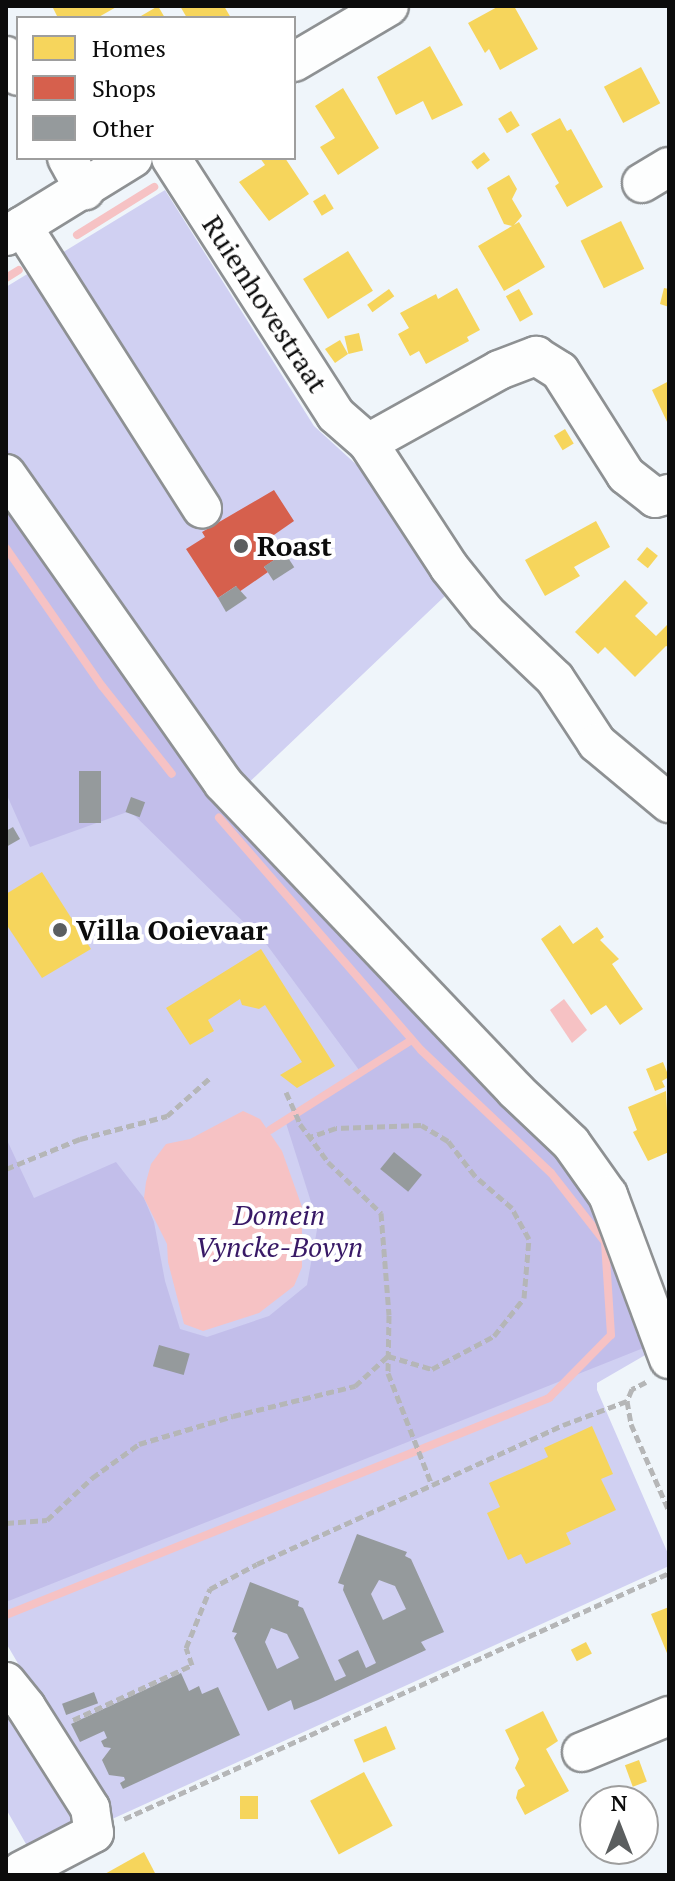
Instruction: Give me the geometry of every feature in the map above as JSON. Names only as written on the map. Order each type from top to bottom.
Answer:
[{"type":"street","points":[[296,61],[389,6]]},
{"type":"street","points":[[126,160],[76,174],[14,231],[202,509]]},
{"type":"street","name":"Ruienhovestraat","points":[[172,160],[336,415],[368,443],[449,567],[486,613],[555,679],[597,743],[669,803]]},
{"type":"street","points":[[368,443],[499,370],[536,356],[560,371],[626,475],[655,498],[669,494]]},
{"type":"street","points":[[6,474],[223,783],[515,1090],[571,1143],[608,1195],[666,1364]]},
{"type":"street","points":[[6,1682],[90,1808],[94,1833],[17,1864]]},
{"type":"street","points":[[582,1752],[669,1716]]},
{"type":"path","points":[[6,1169],[80,1139],[167,1116],[211,1077]]},
{"type":"path","points":[[286,1092],[310,1137],[328,1162],[381,1213],[389,1315],[388,1373],[432,1485]]},
{"type":"path","points":[[310,1137],[336,1128],[421,1125],[448,1141],[475,1176],[512,1208],[529,1239],[524,1298],[494,1336],[432,1369],[388,1356]]},
{"type":"path","points":[[6,1523],[47,1520],[92,1478],[139,1444],[233,1416],[355,1386],[388,1356]]},
{"type":"path","points":[[666,1364],[632,1389],[627,1401],[631,1424],[669,1511]]},
{"type":"path","points":[[43,1735],[192,1665],[186,1648],[210,1589],[257,1564],[563,1425],[627,1401]]},
{"type":"path","points":[[94,1833],[669,1573]]},
{"type":"green space","points":[[165,190],[314,426],[359,467],[445,596],[240,791],[6,447],[6,287]]},
{"type":"green space","name":"Domein Vyncke-Bovyn","points":[[6,454],[60,535],[666,1343],[597,1383],[597,1390],[669,1556],[669,1566],[110,1820],[6,1643]]},
{"type":"green space","points":[[6,1698],[10,1703],[9,1720],[72,1819],[73,1831],[47,1844],[26,1844],[6,1809]]},
{"type":"shaded area","name":"Domein Vyncke-Bovyn","points":[[6,447],[240,791],[615,1174],[651,1345],[6,1602],[6,1138],[34,1198],[116,1162],[144,1198],[154,1222],[165,1281],[180,1329],[207,1337],[269,1316],[307,1285],[318,1224],[285,1120],[359,1070],[267,945],[130,811],[30,847],[6,793]]},
{"type":"shaded area","points":[[564,999],[587,1030],[572,1043],[550,1010]]},
{"type":"shaded area","points":[[243,1111],[260,1119],[282,1151],[302,1207],[302,1267],[294,1286],[259,1313],[203,1331],[184,1324],[168,1262],[167,1244],[144,1198],[146,1182],[151,1164],[166,1144],[190,1139]]},
{"type":"building: Homes","points":[[52,6],[118,6],[100,16],[57,16]]},
{"type":"building: Homes","points":[[158,6],[164,16],[141,16]]},
{"type":"building: Homes","points":[[180,6],[224,6],[230,16],[186,16]]},
{"type":"building: Homes","points":[[499,6],[514,6],[538,49],[500,70],[489,49],[485,53],[468,23]]},
{"type":"building: Homes","points":[[430,46],[463,105],[432,120],[423,101],[396,115],[377,77]]},
{"type":"building: Homes","points":[[641,67],[660,103],[623,123],[604,87]]},
{"type":"building: Homes","points":[[343,88],[379,148],[338,175],[320,147],[335,138],[315,106]]},
{"type":"building: Homes","points":[[511,111],[520,126],[507,133],[498,119]]},
{"type":"building: Homes","points":[[560,118],[567,131],[571,129],[603,187],[567,207],[555,186],[559,183],[531,134]]},
{"type":"building: Homes","points":[[484,152],[490,160],[477,170],[471,162]]},
{"type":"building: Homes","points":[[261,160],[286,160],[309,194],[269,221],[239,182],[265,165]]},
{"type":"building: Homes","points":[[509,175],[517,189],[512,199],[522,216],[514,225],[519,222],[545,267],[504,291],[478,246],[512,226],[504,224],[487,188]]},
{"type":"building: Homes","points":[[325,194],[334,209],[322,216],[313,201]]},
{"type":"building: Homes","points":[[621,221],[644,269],[604,288],[581,241]]},
{"type":"building: Homes","points":[[348,251],[373,291],[328,319],[303,279]]},
{"type":"building: Homes","points":[[457,288],[480,330],[467,337],[469,341],[426,364],[419,351],[410,356],[398,334],[409,328],[400,313],[436,294],[438,299]]},
{"type":"building: Homes","points":[[664,288],[669,289],[669,307],[660,304]]},
{"type":"building: Homes","points":[[389,289],[394,296],[372,312],[367,305]]},
{"type":"building: Homes","points":[[519,289],[533,314],[520,322],[506,296]]},
{"type":"building: Homes","points":[[359,333],[363,351],[348,354],[344,336]]},
{"type":"building: Homes","points":[[340,340],[348,354],[335,363],[325,349]]},
{"type":"building: Homes","points":[[669,381],[669,426],[652,390]]},
{"type":"building: Homes","points":[[565,429],[574,444],[563,450],[554,436]]},
{"type":"building: Homes","points":[[596,521],[610,547],[574,567],[580,576],[545,596],[525,560]]},
{"type":"building: Homes","points":[[647,547],[658,556],[648,568],[637,559]]},
{"type":"building: Homes","points":[[625,580],[648,603],[635,616],[656,636],[667,625],[669,627],[669,647],[666,646],[635,677],[605,647],[598,654],[575,632]]},
{"type":"building: Homes","points":[[42,872],[91,949],[42,978],[6,924],[6,894]]},
{"type":"building: Homes","points":[[560,925],[573,944],[597,927],[604,937],[600,940],[619,959],[612,964],[643,1009],[620,1025],[606,1005],[591,1015],[541,939]]},
{"type":"building: Homes","points":[[261,949],[335,1066],[297,1088],[280,1075],[302,1062],[265,1005],[259,1009],[242,1005],[240,999],[208,1020],[214,1031],[190,1045],[166,1008]]},
{"type":"building: Homes","points":[[663,1062],[669,1077],[662,1081],[665,1087],[655,1091],[646,1069]]},
{"type":"building: Homes","points":[[666,1091],[669,1152],[648,1161],[633,1132],[637,1130],[628,1107]]},
{"type":"building: Homes","points":[[592,1426],[613,1474],[601,1479],[616,1510],[566,1533],[571,1544],[526,1564],[521,1554],[508,1560],[487,1513],[500,1507],[489,1483],[548,1457],[544,1448]]},
{"type":"building: Homes","points":[[669,1607],[669,1658],[651,1614]]},
{"type":"building: Homes","points":[[586,1642],[592,1654],[577,1661],[571,1650]]},
{"type":"building: Homes","points":[[543,1711],[558,1741],[546,1749],[569,1791],[525,1815],[516,1798],[518,1790],[525,1786],[515,1768],[519,1759],[505,1730]]},
{"type":"building: Homes","points":[[386,1726],[396,1749],[364,1763],[354,1740]]},
{"type":"building: Homes","points":[[639,1760],[647,1782],[632,1785],[625,1765]]},
{"type":"building: Homes","points":[[364,1772],[393,1826],[339,1854],[310,1801]]},
{"type":"building: Homes","points":[[240,1796],[258,1796],[258,1819],[240,1819]]},
{"type":"building: Homes","points":[[144,1852],[156,1875],[103,1875]]},
{"type":"building: Shops","points":[[274,490],[294,521],[271,537],[283,554],[264,567],[268,572],[239,592],[236,586],[218,598],[186,549],[205,537],[202,532]]},
{"type":"building: Other","points":[[285,553],[294,567],[273,581],[264,567]]},
{"type":"building: Other","points":[[236,586],[247,598],[226,612],[218,598]]},
{"type":"building: Other","points":[[79,771],[101,771],[101,823],[79,823]]},
{"type":"building: Other","points":[[131,797],[145,802],[140,817],[126,812]]},
{"type":"building: Other","points":[[13,827],[20,839],[6,847],[6,831]]},
{"type":"building: Other","points":[[394,1152],[422,1175],[408,1192],[380,1169]]},
{"type":"building: Other","points":[[159,1345],[190,1354],[184,1375],[153,1366]]},
{"type":"building: Other","points":[[357,1534],[407,1552],[405,1556],[411,1559],[444,1632],[421,1642],[426,1650],[318,1700],[294,1710],[291,1700],[268,1711],[234,1638],[237,1633],[232,1632],[250,1582],[299,1601],[298,1606],[303,1608],[335,1681],[346,1676],[338,1660],[358,1650],[366,1668],[376,1663],[343,1590],[344,1585],[338,1583]],"holes":[[[379,1580],[395,1586],[406,1609],[383,1620],[371,1594]],[[271,1628],[287,1634],[299,1658],[277,1669],[265,1642]]]},
{"type":"building: Other","points":[[181,1673],[189,1691],[199,1686],[202,1694],[218,1687],[240,1735],[123,1789],[120,1783],[125,1780],[124,1777],[109,1775],[102,1760],[111,1748],[104,1747],[101,1741],[107,1738],[104,1731],[80,1742],[71,1724]]},
{"type":"building: Other","points":[[94,1692],[98,1703],[66,1715],[62,1704]]},
{"type":"waterway","points":[[77,235],[154,187]]},
{"type":"waterway","points":[[6,278],[19,270]]},
{"type":"waterway","points":[[6,548],[102,686],[172,774]]},
{"type":"waterway","points":[[6,1615],[549,1398],[611,1335],[605,1242],[551,1173],[421,1050],[219,818]]},
{"type":"waterway","points":[[270,1130],[412,1040]]},
{"type":"place","name":"Roast","points":[[241,546]]},
{"type":"place","name":"Villa Ooievaar","points":[[60,930]]}]
